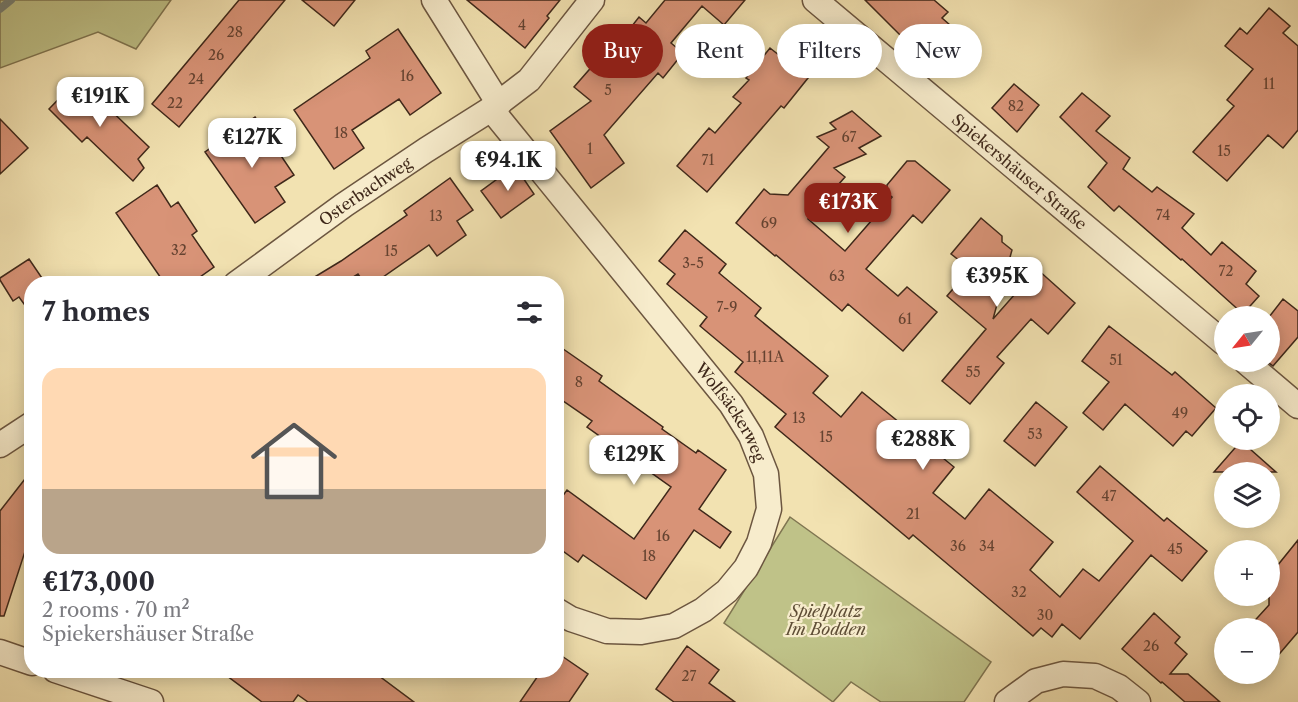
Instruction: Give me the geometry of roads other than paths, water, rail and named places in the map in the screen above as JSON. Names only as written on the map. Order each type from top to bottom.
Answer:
[{"type":"street","points":[[434,0],[495,106]]},
{"type":"street","name":"Osterbachweg","points":[[247,276],[344,205],[495,106],[529,80],[592,0]]},
{"type":"street","name":"Spiekershäuser Straße","points":[[815,0],[1214,335]]},
{"type":"street","name":"Wolfsäckerweg","points":[[495,106],[731,404],[751,436],[766,474],[769,509],[759,543],[746,568],[727,591],[704,610],[674,626],[641,632],[607,631],[564,614]]},
{"type":"street","points":[[1258,372],[1298,406]]},
{"type":"street","points":[[0,445],[24,429]]},
{"type":"street","points":[[0,652],[24,660]]},
{"type":"street","points":[[1007,702],[1036,681],[1063,674],[1095,676],[1119,687],[1138,702]]},
{"type":"street","points":[[79,678],[151,702]]},
{"type":"waterway","points":[[0,9],[11,0]]},
{"type":"park label","name":"Spielplatz Im Bodden","points":[[826,620]]}]
